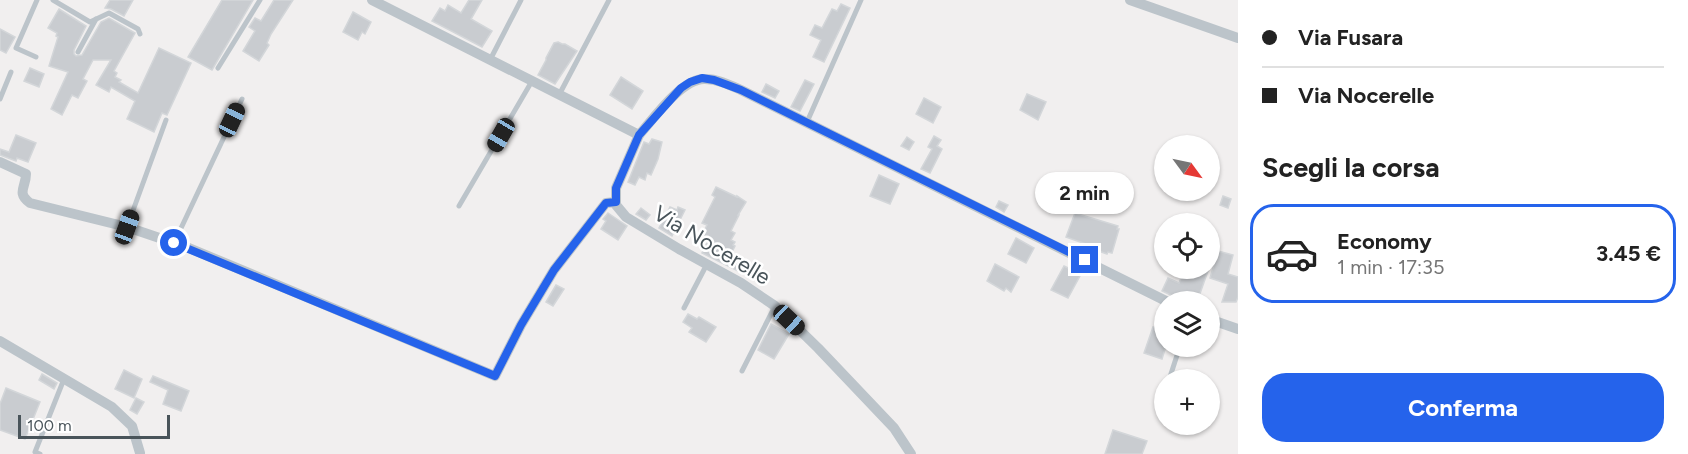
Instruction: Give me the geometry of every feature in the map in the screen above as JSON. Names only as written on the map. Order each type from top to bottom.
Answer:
[{"type":"street","points":[[372,0],[639,135]]},
{"type":"street","points":[[1130,0],[1238,38]]},
{"type":"street","points":[[0,162],[26,174],[22,193],[24,198],[30,202],[127,227],[174,243],[495,376],[521,325],[554,270],[606,203],[616,202],[616,188],[639,135],[681,88],[702,78],[741,90],[1154,295]]},
{"type":"street","name":"Via Nocerelle","points":[[616,202],[627,218],[741,283],[775,306],[894,428],[911,454]]},
{"type":"street","points":[[1220,323],[1238,329]]},
{"type":"street","points":[[0,341],[112,406],[132,426],[141,454]]},
{"type":"lane","points":[[36,57],[16,48],[37,0]]},
{"type":"lane","points":[[53,0],[90,22],[109,13],[138,28],[140,34]]},
{"type":"lane","points":[[218,68],[260,0]]},
{"type":"lane","points":[[490,60],[521,0]]},
{"type":"lane","points":[[559,95],[609,0]]},
{"type":"lane","points":[[807,122],[861,0]]},
{"type":"lane","points":[[78,52],[97,18]]},
{"type":"lane","points":[[0,99],[11,72]]},
{"type":"lane","points":[[459,206],[532,81]]},
{"type":"lane","points":[[174,243],[242,99]]},
{"type":"lane","points":[[127,227],[166,120]]},
{"type":"lane","points":[[684,308],[707,264]]},
{"type":"lane","points":[[742,371],[775,306]]},
{"type":"lane","points":[[40,454],[35,452],[64,378]]},
{"type":"building","points":[[110,0],[133,0],[124,16],[105,8]]},
{"type":"building","points":[[222,0],[253,0],[212,70],[188,57]]},
{"type":"building","points":[[274,0],[293,0],[271,34],[267,43],[269,45],[259,61],[243,51],[255,31],[249,27],[255,18],[261,21]]},
{"type":"building","points":[[469,0],[482,0],[471,19],[492,31],[482,47],[432,21],[440,8],[445,11],[448,5],[461,13]]},
{"type":"building","points":[[841,4],[850,8],[824,62],[813,57],[821,40],[810,35],[815,25],[822,28],[832,9],[837,11]]},
{"type":"building","points":[[59,9],[86,26],[74,50],[76,56],[82,55],[101,22],[109,18],[135,33],[114,71],[117,73],[115,77],[121,80],[119,82],[138,93],[159,48],[191,63],[167,115],[162,113],[154,132],[127,119],[135,101],[111,87],[109,92],[96,85],[111,60],[93,60],[83,79],[87,81],[78,98],[72,95],[62,115],[51,109],[68,72],[49,66],[58,37],[57,33],[48,28]]},
{"type":"building","points":[[353,12],[371,22],[365,34],[362,32],[358,40],[343,32]]},
{"type":"building","points":[[0,29],[15,37],[6,53],[0,50]]},
{"type":"building","points":[[558,42],[577,51],[555,84],[538,75],[554,43]]},
{"type":"building","points":[[30,68],[44,74],[39,87],[24,81]]},
{"type":"building","points":[[621,77],[643,91],[632,109],[610,95]]},
{"type":"building","points":[[805,80],[814,84],[800,111],[791,107]]},
{"type":"building","points":[[766,84],[779,91],[775,98],[762,92]]},
{"type":"building","points":[[1027,94],[1046,102],[1038,120],[1020,110]]},
{"type":"building","points":[[924,98],[941,107],[933,123],[916,114]]},
{"type":"building","points":[[16,135],[36,143],[28,162],[17,158],[16,161],[0,155],[0,149],[9,152]]},
{"type":"building","points":[[934,136],[941,140],[937,146],[942,149],[930,173],[921,169],[932,149],[928,147]]},
{"type":"building","points":[[907,137],[914,142],[909,150],[901,146]]},
{"type":"building","points":[[652,139],[662,142],[651,175],[647,173],[645,180],[639,177],[635,185],[628,182],[644,142],[649,144]]},
{"type":"building","points":[[879,175],[899,184],[890,204],[870,196]]},
{"type":"building","points":[[716,187],[746,202],[731,231],[735,233],[731,240],[735,242],[733,245],[735,246],[729,258],[743,265],[740,272],[702,253],[708,241],[701,237],[707,225],[702,223],[715,197],[712,195]]},
{"type":"building","points":[[1223,196],[1231,199],[1228,208],[1220,205]]},
{"type":"building","points":[[999,201],[1008,205],[1004,212],[996,207]]},
{"type":"building","points":[[670,207],[685,210],[672,236],[659,228]]},
{"type":"building","points":[[641,208],[650,215],[646,220],[636,214]]},
{"type":"building","points":[[608,213],[627,226],[618,240],[601,229],[606,221],[603,219]]},
{"type":"building","points":[[1075,213],[1118,226],[1112,253],[1107,254],[1066,237]]},
{"type":"building","points":[[1016,238],[1034,248],[1026,263],[1008,254]]},
{"type":"building","points":[[1220,252],[1233,255],[1228,274],[1238,277],[1236,302],[1222,302],[1228,284],[1213,279],[1220,279]]},
{"type":"building","points":[[995,264],[1019,277],[1011,292],[1006,288],[1004,291],[987,281]]},
{"type":"building","points":[[1064,266],[1081,274],[1068,298],[1051,290]]},
{"type":"building","points":[[1168,279],[1179,283],[1181,279],[1205,279],[1201,291],[1162,291]]},
{"type":"building","points":[[556,285],[564,289],[553,306],[546,302]]},
{"type":"building","points":[[688,314],[697,319],[699,317],[716,327],[706,342],[689,332],[692,328],[683,322]]},
{"type":"building","points":[[771,324],[789,334],[774,359],[758,350]]},
{"type":"building","points":[[1153,327],[1154,327],[1154,356],[1144,353]]},
{"type":"building","points":[[124,370],[142,379],[134,398],[115,389]]},
{"type":"building","points":[[42,374],[57,383],[54,389],[39,380]]},
{"type":"building","points":[[153,376],[189,391],[181,411],[163,404],[168,390],[150,382]]},
{"type":"building","points":[[6,388],[40,402],[25,439],[0,430],[0,404]]},
{"type":"building","points":[[136,398],[144,402],[137,414],[130,410]]},
{"type":"building","points":[[1113,430],[1147,441],[1142,454],[1105,454]]},
{"type":"route","points":[[174,243],[495,376],[521,325],[554,270],[606,203],[616,202],[616,188],[639,135],[681,88],[702,78],[741,90],[1085,260]]}]
